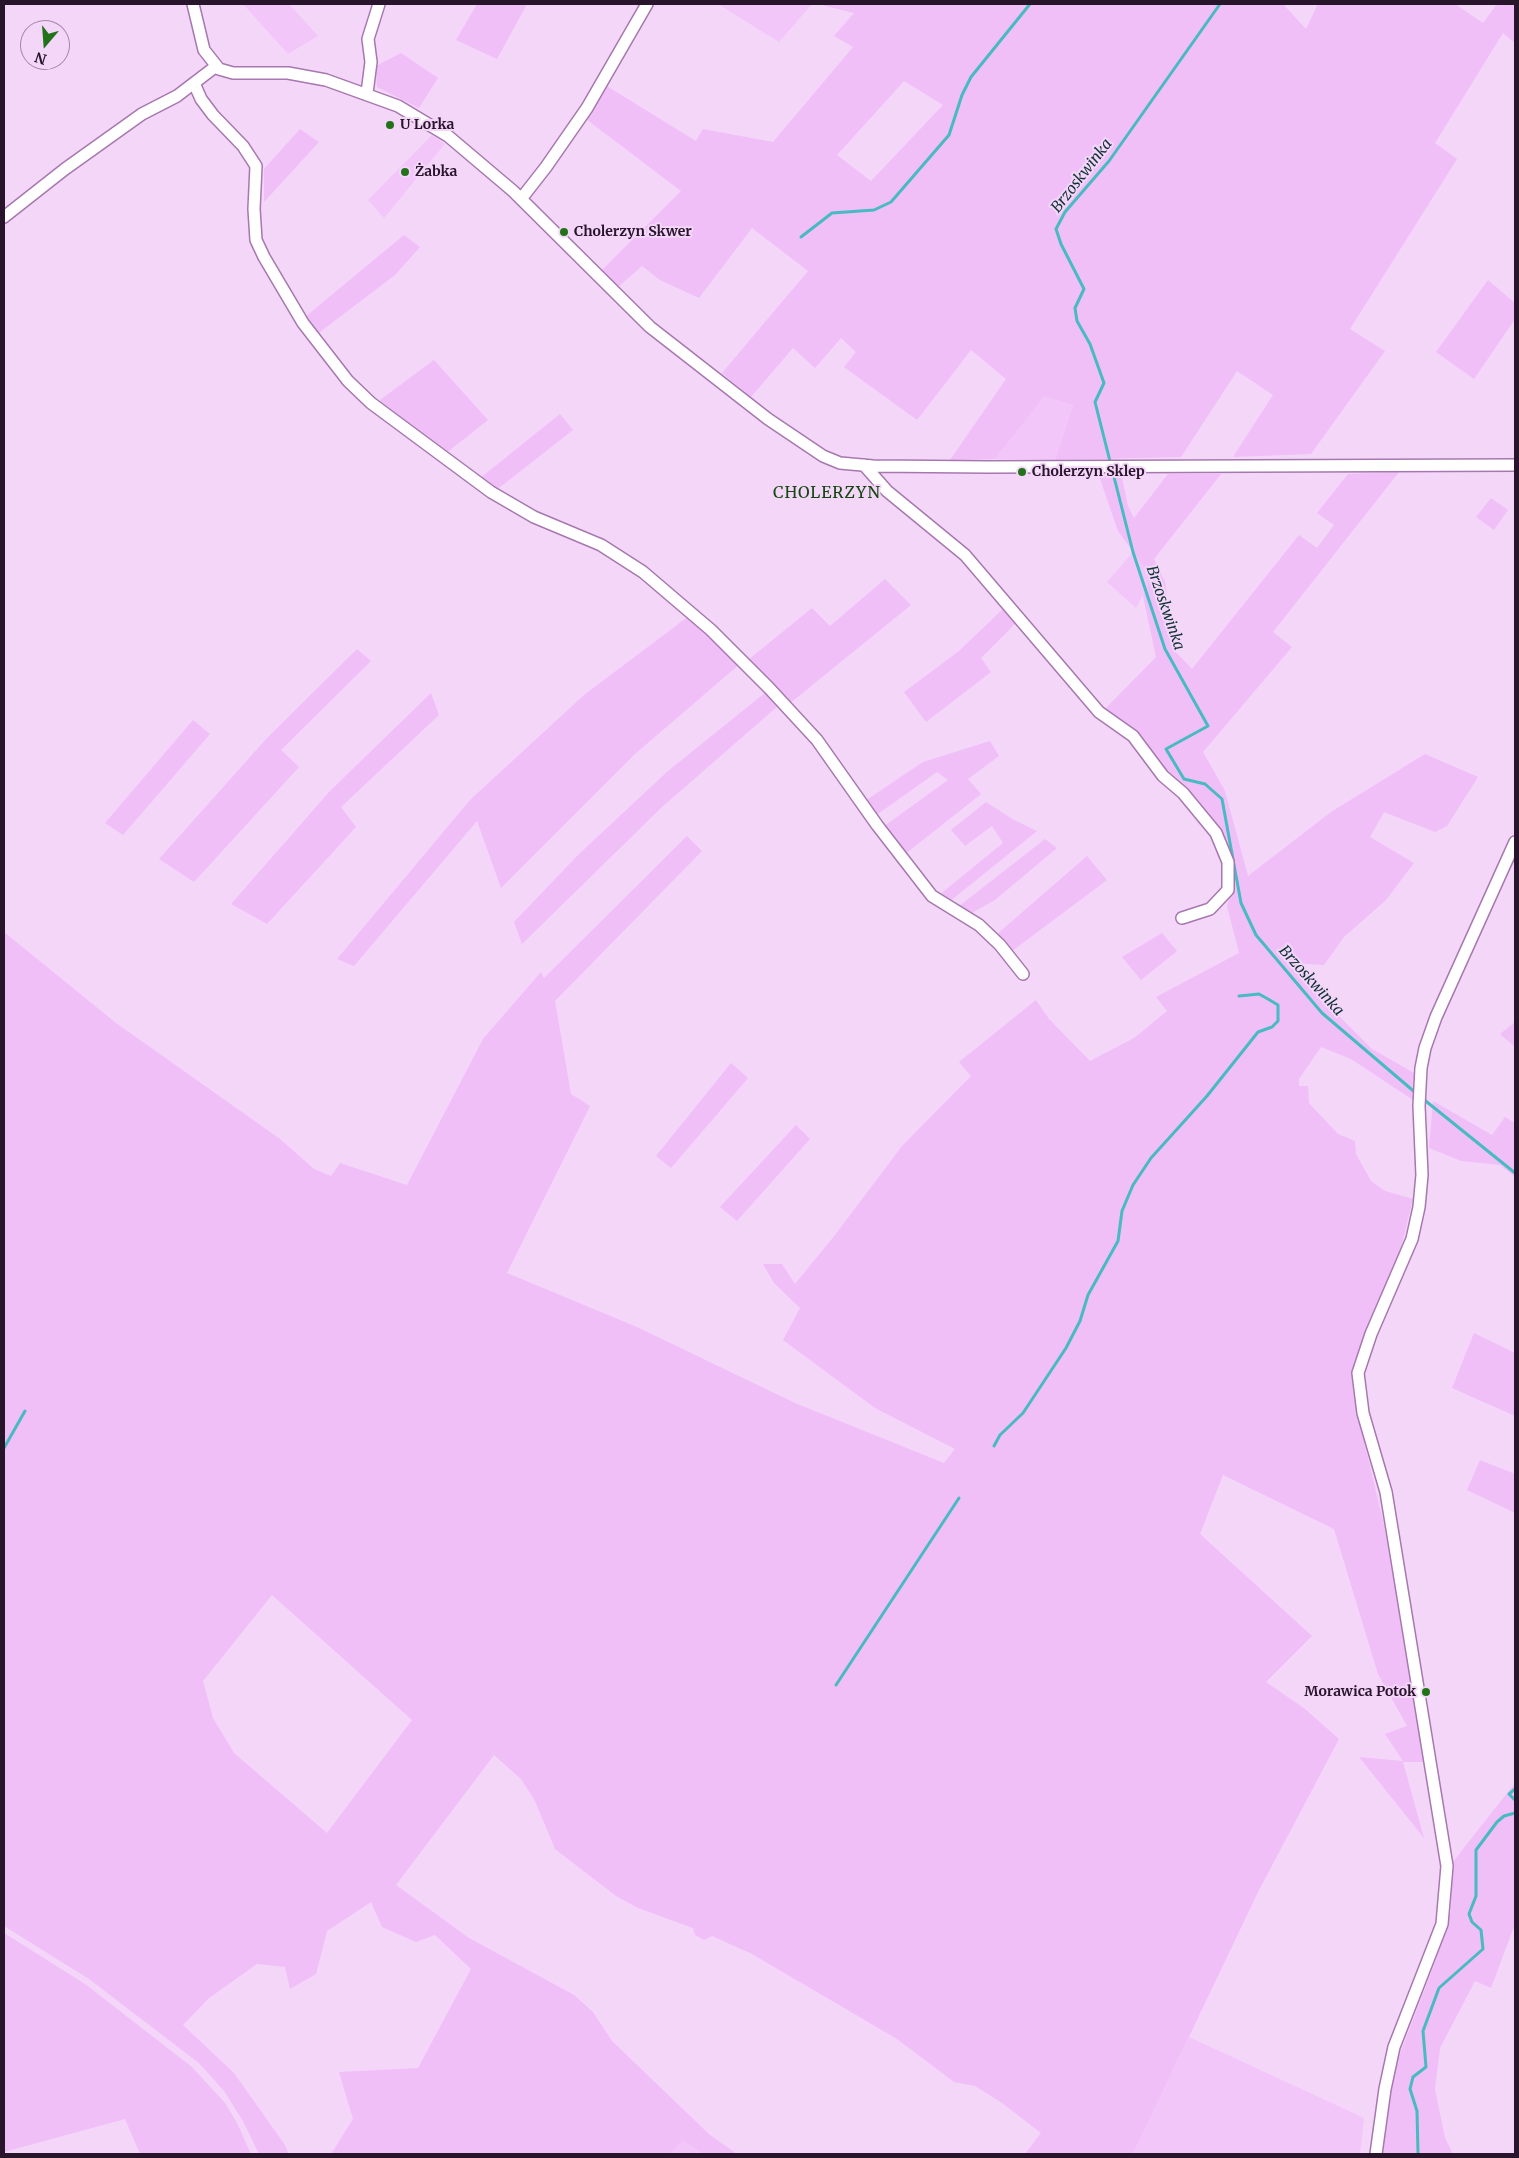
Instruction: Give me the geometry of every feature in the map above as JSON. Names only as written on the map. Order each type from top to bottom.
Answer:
[{"type":"street","points":[[193,4],[204,50],[215,67],[228,72],[282,73],[304,76],[367,93],[404,109],[448,136],[489,169],[521,199],[644,322],[751,406],[823,456],[840,463],[864,465],[1103,466],[1515,465]]},
{"type":"street","points":[[367,93],[371,62],[368,39],[379,4]]},
{"type":"street","points":[[521,199],[587,108],[647,4]]},
{"type":"street","points":[[4,217],[65,169],[142,114],[177,96],[215,67]]},
{"type":"street","points":[[194,83],[201,99],[242,146],[256,166],[254,209],[256,240],[264,257],[303,323],[348,382],[371,403],[490,492],[534,517],[601,545],[643,572],[711,630],[769,688],[817,740],[877,825],[932,896],[979,925],[1000,945],[1023,974]]},
{"type":"street","points":[[864,465],[888,491],[965,556],[1092,705],[1133,736],[1163,776],[1183,793],[1216,833],[1228,862],[1228,890],[1210,909],[1182,918]]},
{"type":"street","points":[[1376,2154],[1385,2088],[1394,2047],[1442,1924],[1447,1866],[1386,1492],[1363,1413],[1358,1373],[1371,1334],[1412,1239],[1422,1175],[1419,1106],[1425,1048],[1436,1017],[1515,842]]},
{"type":"shaded area","points":[[243,4],[289,4],[318,36],[288,54]]},
{"type":"shaded area","points":[[477,4],[527,4],[497,59],[456,40]]},
{"type":"shaded area","points":[[718,4],[812,4],[779,42]]},
{"type":"shaded area","points":[[818,4],[1283,4],[1306,29],[1318,4],[1455,4],[1483,23],[1497,4],[1515,4],[1515,43],[1503,33],[1435,143],[1457,159],[1350,329],[1385,351],[1311,454],[1233,457],[1273,395],[1237,371],[1181,457],[1055,460],[1073,405],[1044,396],[995,459],[950,460],[1006,379],[971,350],[917,420],[844,367],[856,352],[841,338],[815,368],[793,348],[751,397],[722,373],[808,271],[752,228],[699,298],[660,280],[642,266],[618,287],[601,271],[681,191],[586,119],[605,85],[696,141],[703,129],[773,142],[853,47],[834,36],[854,13]],"holes":[[[904,81],[943,105],[871,181],[837,155]]]},
{"type":"shaded area","points":[[401,53],[438,78],[419,108],[377,87],[376,66]]},
{"type":"shaded area","points":[[300,129],[319,142],[264,202],[264,169]]},
{"type":"shaded area","points":[[432,135],[445,144],[384,218],[368,200]]},
{"type":"shaded area","points":[[404,235],[420,247],[395,275],[316,335],[305,317]]},
{"type":"shaded area","points":[[1488,280],[1515,303],[1515,319],[1474,379],[1436,352]]},
{"type":"shaded area","points":[[434,360],[488,420],[445,454],[381,405],[380,400]]},
{"type":"shaded area","points":[[1043,395],[1073,405],[1055,460],[995,459]]},
{"type":"shaded area","points":[[560,414],[573,430],[495,491],[479,479]]},
{"type":"shaded area","points":[[1399,472],[1273,632],[1292,647],[1203,752],[1225,791],[1248,876],[1331,812],[1425,754],[1478,777],[1447,826],[1435,832],[1384,812],[1370,837],[1414,863],[1386,900],[1344,937],[1324,965],[1292,963],[1306,983],[1372,1049],[1414,1073],[1413,1100],[1351,1059],[1321,1047],[1299,1079],[1299,1086],[1308,1086],[1309,1103],[1338,1134],[1355,1141],[1356,1154],[1371,1181],[1385,1191],[1413,1199],[1401,1248],[1355,1361],[1353,1377],[1359,1420],[1384,1525],[1424,1762],[1403,1762],[1424,1838],[1359,1757],[1403,1761],[1385,1734],[1407,1726],[1378,1674],[1334,1529],[1223,1475],[1200,1534],[1312,1636],[1266,1682],[1305,1709],[1339,1739],[1258,1892],[1133,2154],[1025,2154],[1041,2133],[1002,2103],[975,2086],[954,2082],[897,2039],[752,1954],[712,1936],[704,1940],[695,1935],[693,1928],[638,1908],[616,1896],[555,1849],[535,1801],[521,1779],[494,1755],[396,1885],[469,1938],[574,1995],[593,2012],[612,2041],[710,2135],[737,2154],[703,2154],[683,2141],[670,2154],[331,2154],[353,2119],[339,2072],[418,2068],[471,1969],[435,1935],[416,1942],[382,1927],[371,1902],[327,1931],[316,1974],[290,1989],[285,1967],[257,1964],[209,1998],[183,2025],[234,2073],[285,2145],[288,2153],[259,2154],[243,2121],[224,2091],[199,2063],[89,1979],[4,1926],[4,932],[116,1023],[280,1139],[314,1169],[331,1176],[340,1163],[407,1185],[483,1039],[541,972],[544,978],[687,836],[702,851],[555,1001],[571,1094],[590,1106],[507,1273],[637,1327],[795,1403],[944,1463],[955,1449],[875,1408],[783,1340],[800,1308],[774,1283],[763,1264],[782,1264],[795,1284],[835,1235],[902,1146],[971,1076],[959,1062],[1036,1000],[1049,1019],[1090,1061],[1134,1038],[1167,1011],[1156,997],[1239,953],[1227,906],[1231,891],[1230,859],[1140,734],[1105,709],[1156,657],[1143,596],[1148,585],[1146,570],[1118,531],[1098,473],[1121,473],[1128,506],[1134,518],[1168,474],[1221,474],[1154,559],[1165,582],[1173,649],[1192,669],[1299,535],[1317,548],[1334,525],[1317,513],[1348,474]],"holes":[[[272,1595],[412,1720],[327,1833],[234,1753],[213,1718],[203,1681]]]},
{"type":"shaded area","points":[[1491,498],[1508,510],[1494,530],[1476,517]]},
{"type":"shaded area","points":[[1133,552],[1146,570],[1148,585],[1136,608],[1107,582]]},
{"type":"shaded area","points":[[885,579],[911,605],[789,704],[748,660],[812,608],[830,626]]},
{"type":"shaded area","points":[[1005,607],[1017,622],[981,658],[991,672],[926,722],[904,692],[959,651]]},
{"type":"shaded area","points":[[689,616],[741,663],[635,754],[501,888],[477,821],[354,966],[337,959],[470,800],[584,695]]},
{"type":"shaded area","points":[[357,649],[371,661],[281,750],[299,767],[194,882],[159,859],[267,738]]},
{"type":"shaded area","points":[[766,692],[778,706],[662,807],[522,944],[514,922],[579,854],[668,771]]},
{"type":"shaded area","points":[[431,693],[439,715],[341,807],[356,827],[267,924],[231,904],[330,791]]},
{"type":"shaded area","points":[[193,720],[210,734],[123,835],[105,823]]},
{"type":"shaded area","points":[[990,741],[999,756],[968,779],[981,794],[904,855],[883,827],[948,780],[937,772],[875,816],[865,801],[923,762]]},
{"type":"shaded area","points":[[986,802],[1014,820],[1037,831],[949,902],[938,896],[1003,843],[992,826],[965,846],[951,830]]},
{"type":"shaded area","points":[[1045,839],[1057,848],[995,900],[970,914],[958,907]]},
{"type":"shaded area","points":[[1087,856],[1107,880],[1012,951],[996,935]]},
{"type":"shaded area","points":[[1162,933],[1177,951],[1141,980],[1122,957]]},
{"type":"shaded area","points":[[1515,1022],[1515,1047],[1500,1034]]},
{"type":"shaded area","points":[[731,1063],[748,1078],[671,1168],[656,1156]]},
{"type":"shaded area","points":[[1433,1101],[1492,1135],[1505,1117],[1515,1123],[1515,1177],[1500,1165],[1461,1161],[1429,1148]]},
{"type":"shaded area","points":[[796,1125],[810,1139],[737,1221],[720,1207]]},
{"type":"shaded area","points":[[1474,1333],[1515,1353],[1515,1416],[1452,1388]]},
{"type":"shaded area","points":[[1480,1460],[1515,1474],[1515,1513],[1467,1490]]},
{"type":"shaded area","points":[[1515,1783],[1515,1924],[1491,1988],[1475,1981],[1440,2048],[1435,2089],[1445,2138],[1453,2154],[1382,2154],[1396,2064],[1434,1965],[1451,1911],[1452,1863]]},
{"type":"shaded area","points":[[4,1933],[85,1984],[192,2067],[225,2103],[237,2123],[251,2154],[140,2154],[125,2119],[4,2152]]},
{"type":"shaded area","points":[[1189,2037],[1364,2118],[1360,2154],[1133,2154]]},
{"type":"shaded area","points":[[683,2141],[703,2154],[670,2154]]},
{"type":"waterway","points":[[801,237],[832,213],[874,210],[891,202],[949,135],[962,95],[971,77],[1030,4]]},
{"type":"waterway","name":"Brzoskwinka","points":[[1220,4],[1109,161],[1065,212],[1056,229],[1061,244],[1084,289],[1075,308],[1077,321],[1090,344],[1104,383],[1095,402],[1133,552],[1165,649],[1208,726],[1166,749],[1184,779],[1205,784],[1222,799],[1241,903],[1256,935],[1322,1013],[1417,1094]]},
{"type":"waterway","points":[[994,1446],[1000,1435],[1023,1413],[1066,1348],[1080,1321],[1088,1295],[1118,1241],[1122,1211],[1133,1185],[1151,1158],[1207,1096],[1258,1032],[1272,1027],[1278,1021],[1278,1005],[1259,994],[1239,996]]},
{"type":"waterway","name":"Brzoskwinka","points":[[1422,1098],[1515,1173]]},
{"type":"waterway","points":[[4,1448],[25,1411]]},
{"type":"waterway","points":[[836,1685],[959,1498]]},
{"type":"waterway","name":"Brzoskwinka","points":[[1515,1789],[1509,1794],[1515,1800]]},
{"type":"waterway","name":"Brzoskwinka","points":[[1418,2154],[1417,2111],[1410,2089],[1413,2077],[1426,2067],[1423,2031],[1439,1988],[1483,1949],[1481,1930],[1472,1922],[1469,1914],[1476,1896],[1476,1850],[1497,1822],[1504,1816],[1515,1813]]},
{"type":"place","name":"U Lorka","points":[[390,125]]},
{"type":"place","name":"Żabka","points":[[405,172]]},
{"type":"place","name":"Cholerzyn Skwer","points":[[564,232]]},
{"type":"place","name":"Cholerzyn Sklep","points":[[1022,472]]},
{"type":"place","name":"Morawica Potok","points":[[1426,1692]]},
{"type":"district","name":"CHOLERZYN","points":[[827,493]]}]
